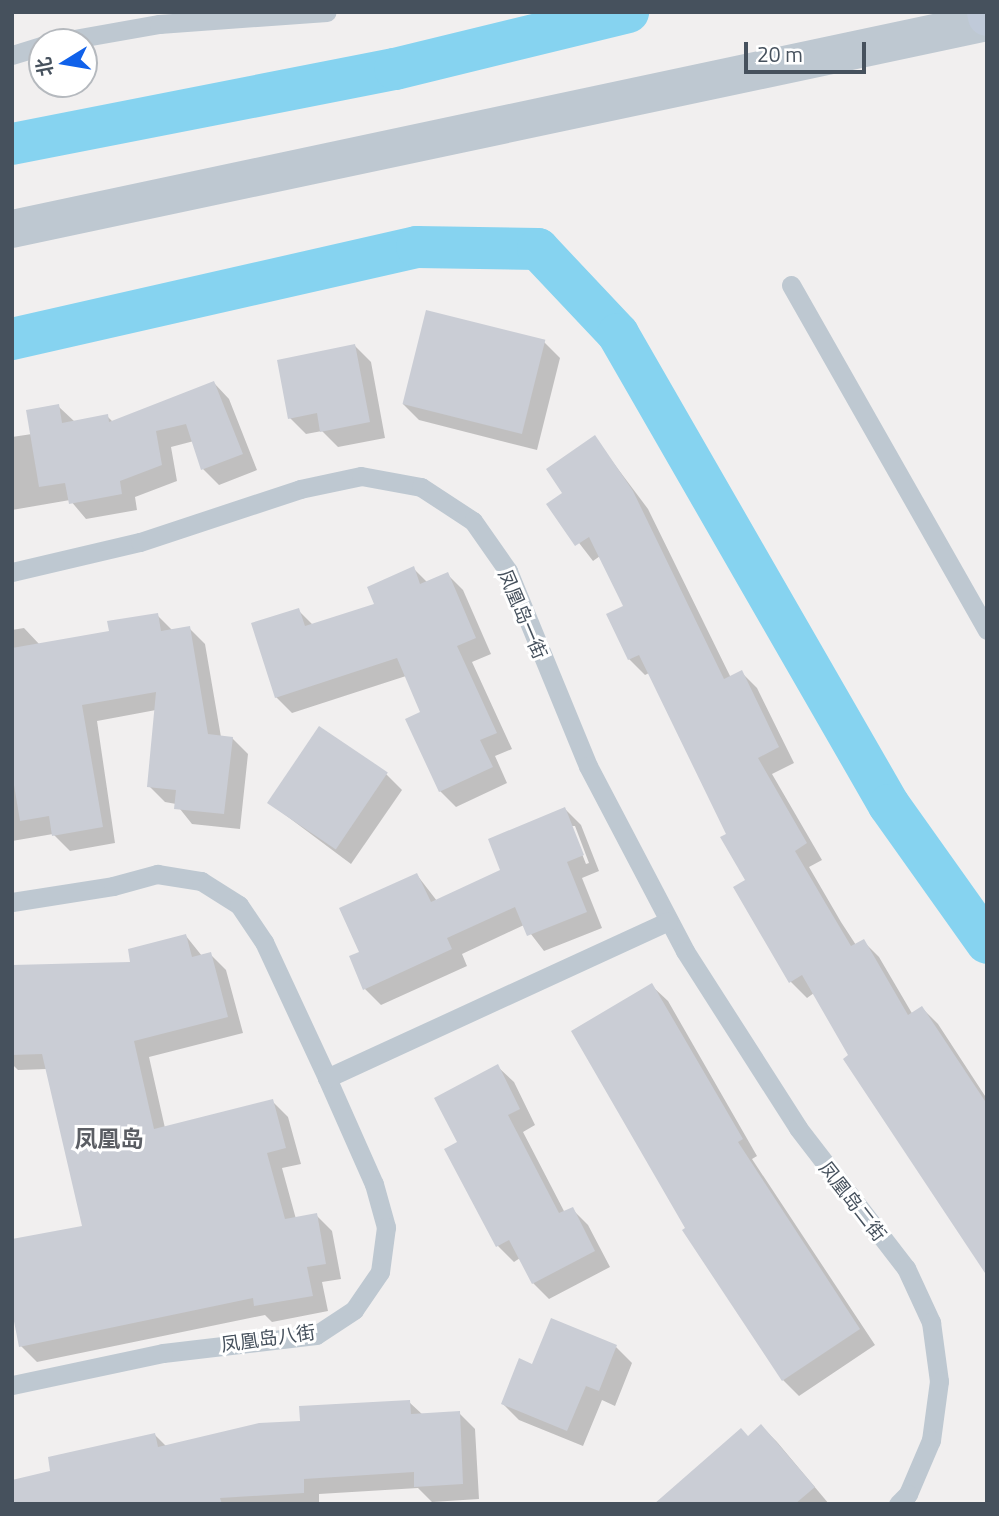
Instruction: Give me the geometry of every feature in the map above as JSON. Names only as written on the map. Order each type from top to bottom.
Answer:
[{"type":"main road","points":[[986,12],[987,20]]},
{"type":"street","points":[[12,229],[987,20]]},
{"type":"lane","points":[[98,35],[159,24],[327,12]]},
{"type":"lane","points":[[791,285],[987,630]]},
{"type":"lane","name":"凤凰岛一街","points":[[12,572],[139,541],[300,488],[361,476],[421,487],[473,521],[509,571],[588,766],[668,921]]},
{"type":"lane","name":"凤凰岛八街","points":[[12,902],[113,886],[156,874],[201,881],[239,905],[264,942],[327,1078],[374,1184],[386,1227],[380,1272],[355,1310],[316,1335],[163,1353],[12,1385]]},
{"type":"lane","points":[[327,1078],[668,921]]},
{"type":"lane","name":"凤凰岛二街","points":[[668,921],[798,1128],[906,1268],[930,1322],[939,1381],[931,1440],[908,1494],[898,1504]]},
{"type":"building","points":[[426,310],[545,340],[522,434],[403,404]]},
{"type":"building","points":[[355,344],[370,422],[320,432],[317,413],[288,419],[277,360]]},
{"type":"building","points":[[214,381],[243,454],[201,470],[186,424],[156,431],[162,465],[120,481],[122,494],[69,504],[65,483],[39,487],[26,410],[59,404],[62,423],[108,414],[109,422]]},
{"type":"building","points":[[595,435],[633,491],[724,679],[742,670],[779,747],[758,758],[807,843],[795,851],[826,904],[851,946],[864,939],[908,1015],[922,1006],[987,1104],[987,1276],[843,1059],[848,1055],[802,975],[789,983],[733,887],[745,880],[720,837],[726,834],[639,655],[628,660],[606,614],[623,606],[589,537],[575,546],[546,504],[562,493],[546,469]]},
{"type":"building","points":[[414,566],[420,584],[448,572],[476,638],[457,646],[497,733],[480,740],[493,767],[439,792],[405,719],[420,712],[397,658],[275,698],[251,623],[299,608],[305,626],[374,604],[367,587]]},
{"type":"building","points":[[158,613],[161,631],[190,626],[208,734],[233,737],[224,814],[174,809],[176,790],[147,787],[156,692],[82,705],[103,827],[52,836],[49,816],[20,821],[12,773],[12,648],[109,631],[107,621]]},
{"type":"building","points":[[319,726],[388,772],[336,850],[267,803]]},
{"type":"building","points":[[565,807],[584,855],[567,862],[587,912],[527,936],[515,907],[447,938],[452,949],[363,990],[349,956],[359,952],[339,908],[417,873],[431,902],[500,870],[488,839]]},
{"type":"building","points":[[186,934],[192,957],[211,952],[228,1017],[134,1041],[154,1129],[273,1099],[286,1148],[267,1153],[285,1219],[317,1213],[326,1264],[307,1267],[313,1296],[254,1306],[253,1298],[19,1347],[12,1311],[12,1239],[82,1226],[42,1054],[12,1055],[12,965],[130,962],[128,949]]},
{"type":"building","points":[[652,983],[743,1139],[738,1142],[860,1329],[782,1381],[682,1230],[685,1228],[571,1031]]},
{"type":"building","points":[[498,1064],[520,1109],[508,1115],[559,1213],[573,1207],[595,1251],[532,1284],[509,1240],[496,1247],[444,1149],[457,1142],[434,1098]]},
{"type":"building","points":[[551,1318],[617,1345],[599,1391],[586,1386],[567,1431],[501,1404],[519,1358],[532,1364]]},
{"type":"building","points":[[410,1400],[411,1414],[460,1411],[463,1484],[414,1487],[414,1472],[304,1479],[304,1493],[220,1498],[222,1504],[12,1504],[12,1480],[50,1471],[48,1457],[155,1433],[158,1447],[259,1423],[300,1421],[299,1406]]},
{"type":"building","points":[[761,1424],[815,1487],[795,1504],[654,1504],[741,1428],[748,1436]]},
{"type":"waterway","points":[[12,144],[395,69],[628,12]]},
{"type":"waterway","points":[[12,339],[417,247],[538,249],[618,334],[889,805],[987,943]]},
{"type":"district","name":"凤凰岛","points":[[109,1139]]}]
